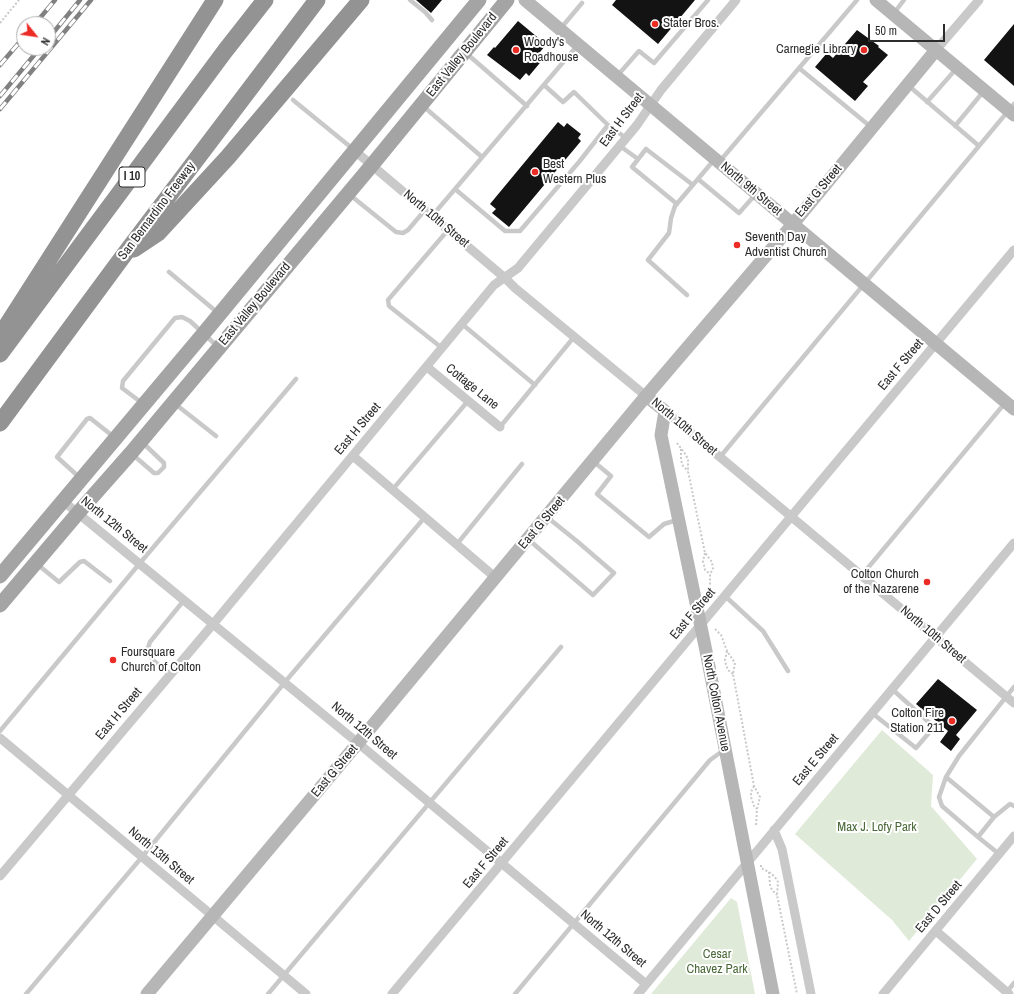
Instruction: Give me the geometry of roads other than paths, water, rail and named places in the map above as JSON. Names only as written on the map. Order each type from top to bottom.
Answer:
[{"type":"highway","points":[[0,336],[216,0]]},
{"type":"highway","name":"I 10","points":[[0,354],[225,51],[265,0]]},
{"type":"highway","name":"San Bernardino Freeway","points":[[0,423],[124,255],[317,0]]},
{"type":"highway","points":[[124,255],[158,233],[228,157],[361,0]]},
{"type":"main road","name":"East Valley Boulevard","points":[[0,576],[220,314],[479,0]]},
{"type":"main road","name":"East Valley Boulevard","points":[[0,605],[219,348],[422,105],[506,0]]},
{"type":"street","name":"North 9th Street","points":[[525,0],[1010,405]]},
{"type":"street","name":"East H Street","points":[[0,876],[214,623],[494,285],[518,268],[623,142],[661,90],[736,0]]},
{"type":"street","points":[[876,0],[984,90],[1012,110]]},
{"type":"street","points":[[936,50],[979,0]]},
{"type":"street","name":"East G Street","points":[[147,994],[496,578],[646,396],[793,224],[936,50]]},
{"type":"street","name":"North 10th Street","points":[[355,151],[515,288],[665,411],[1014,703]]},
{"type":"street","name":"East F Street","points":[[392,994],[792,518],[1014,250]]},
{"type":"street","name":"Cottage Lane","points":[[427,367],[500,427]]},
{"type":"street","name":"North Colton Avenue","points":[[665,411],[661,435],[773,994]]},
{"type":"street","points":[[353,456],[496,578]]},
{"type":"street","name":"North 12th Street","points":[[64,501],[214,623],[646,984]]},
{"type":"street","name":"East E Street","points":[[638,994],[1014,543]]},
{"type":"street","name":"North 13th Street","points":[[0,738],[306,994]]},
{"type":"street","points":[[774,830],[782,849],[810,994]]},
{"type":"street","name":"East D Street","points":[[883,994],[1014,836]]},
{"type":"street","points":[[936,931],[1007,993]]},
{"type":"lane","points":[[410,0],[425,12],[432,20]]},
{"type":"lane","points":[[617,77],[639,51],[654,63],[708,0]]},
{"type":"lane","points":[[687,295],[648,260],[669,233],[671,218],[675,206],[799,68],[857,0]]},
{"type":"lane","points":[[893,14],[904,0]]},
{"type":"lane","points":[[560,29],[582,3]]},
{"type":"lane","points":[[348,193],[396,232],[403,233],[408,230],[455,189],[578,45]]},
{"type":"lane","points":[[465,52],[527,106]]},
{"type":"lane","points":[[799,68],[872,128]]},
{"type":"lane","points":[[927,102],[957,68]]},
{"type":"lane","points":[[544,85],[563,102],[574,92],[608,125],[638,159]]},
{"type":"lane","points":[[907,85],[979,146]]},
{"type":"lane","points":[[955,126],[984,90]]},
{"type":"lane","points":[[293,100],[355,151]]},
{"type":"lane","points":[[422,105],[482,157]]},
{"type":"lane","points":[[720,458],[979,146],[1012,110]]},
{"type":"lane","points":[[455,189],[505,231],[520,231],[579,162],[608,125]]},
{"type":"lane","points":[[677,204],[632,167],[646,149],[693,185]]},
{"type":"lane","points":[[698,179],[739,213],[756,193]]},
{"type":"lane","points":[[442,348],[389,306],[388,300],[448,230]]},
{"type":"lane","points":[[169,272],[220,314]]},
{"type":"lane","points":[[144,404],[122,388],[123,381],[175,318],[182,317],[190,320],[219,348]]},
{"type":"lane","points":[[462,324],[534,385]]},
{"type":"lane","points":[[500,427],[574,337]]},
{"type":"lane","points":[[0,731],[296,379]]},
{"type":"lane","points":[[392,489],[468,401]]},
{"type":"lane","points":[[173,402],[216,436]]},
{"type":"lane","points":[[862,575],[1010,405]]},
{"type":"lane","points":[[82,479],[57,457],[87,419],[90,418],[116,438]]},
{"type":"lane","points":[[131,453],[154,473],[158,473],[164,467],[164,463],[140,441]]},
{"type":"lane","points":[[593,461],[611,476],[597,494],[649,537],[664,524],[679,519]]},
{"type":"lane","points":[[457,544],[522,464]]},
{"type":"lane","points":[[26,994],[142,857],[285,682],[425,517]]},
{"type":"lane","points":[[528,539],[593,595],[614,573],[546,517]]},
{"type":"lane","points":[[36,563],[59,582],[80,562],[84,562],[110,581]]},
{"type":"lane","points":[[725,596],[763,631],[788,671]]},
{"type":"lane","points":[[170,674],[154,661],[147,651],[150,642],[185,599]]},
{"type":"lane","points":[[268,994],[561,647]]},
{"type":"lane","points":[[999,854],[942,806],[939,797],[946,776],[959,756],[1014,687]]},
{"type":"lane","points":[[872,713],[916,748],[934,726],[892,689]]},
{"type":"lane","points":[[514,994],[710,760],[725,749]]},
{"type":"lane","points":[[946,776],[994,817]]},
{"type":"lane","points":[[978,837],[994,817],[1010,804],[1014,806]]},
{"type":"lane","points":[[1007,993],[1014,983]]},
{"type":"railway","points":[[42,16],[55,0]]},
{"type":"railway","points":[[56,29],[80,0]]},
{"type":"railway","points":[[0,109],[91,0]]},
{"type":"railway","points":[[0,65],[16,46]]},
{"type":"railway","points":[[0,96],[33,56]]},
{"type":"place","name":"Stater Bros.","points":[[655,24]]},
{"type":"place","name":"Woody's Roadhouse","points":[[516,50]]},
{"type":"place","name":"Carnegie Library","points":[[864,50]]},
{"type":"place","name":"Best Western Plus","points":[[535,172]]},
{"type":"place","name":"Seventh Day Adventist Church","points":[[737,245]]},
{"type":"place","name":"Colton Church of the Nazarene","points":[[927,582]]},
{"type":"place","name":"Foursquare Church of Colton","points":[[113,660]]},
{"type":"place","name":"Colton Fire Station 211","points":[[952,721]]},
{"type":"park label","name":"Max J. Lofy Park","points":[[877,828]]},
{"type":"park label","name":"Cesar Chavez Park","points":[[717,962]]}]
